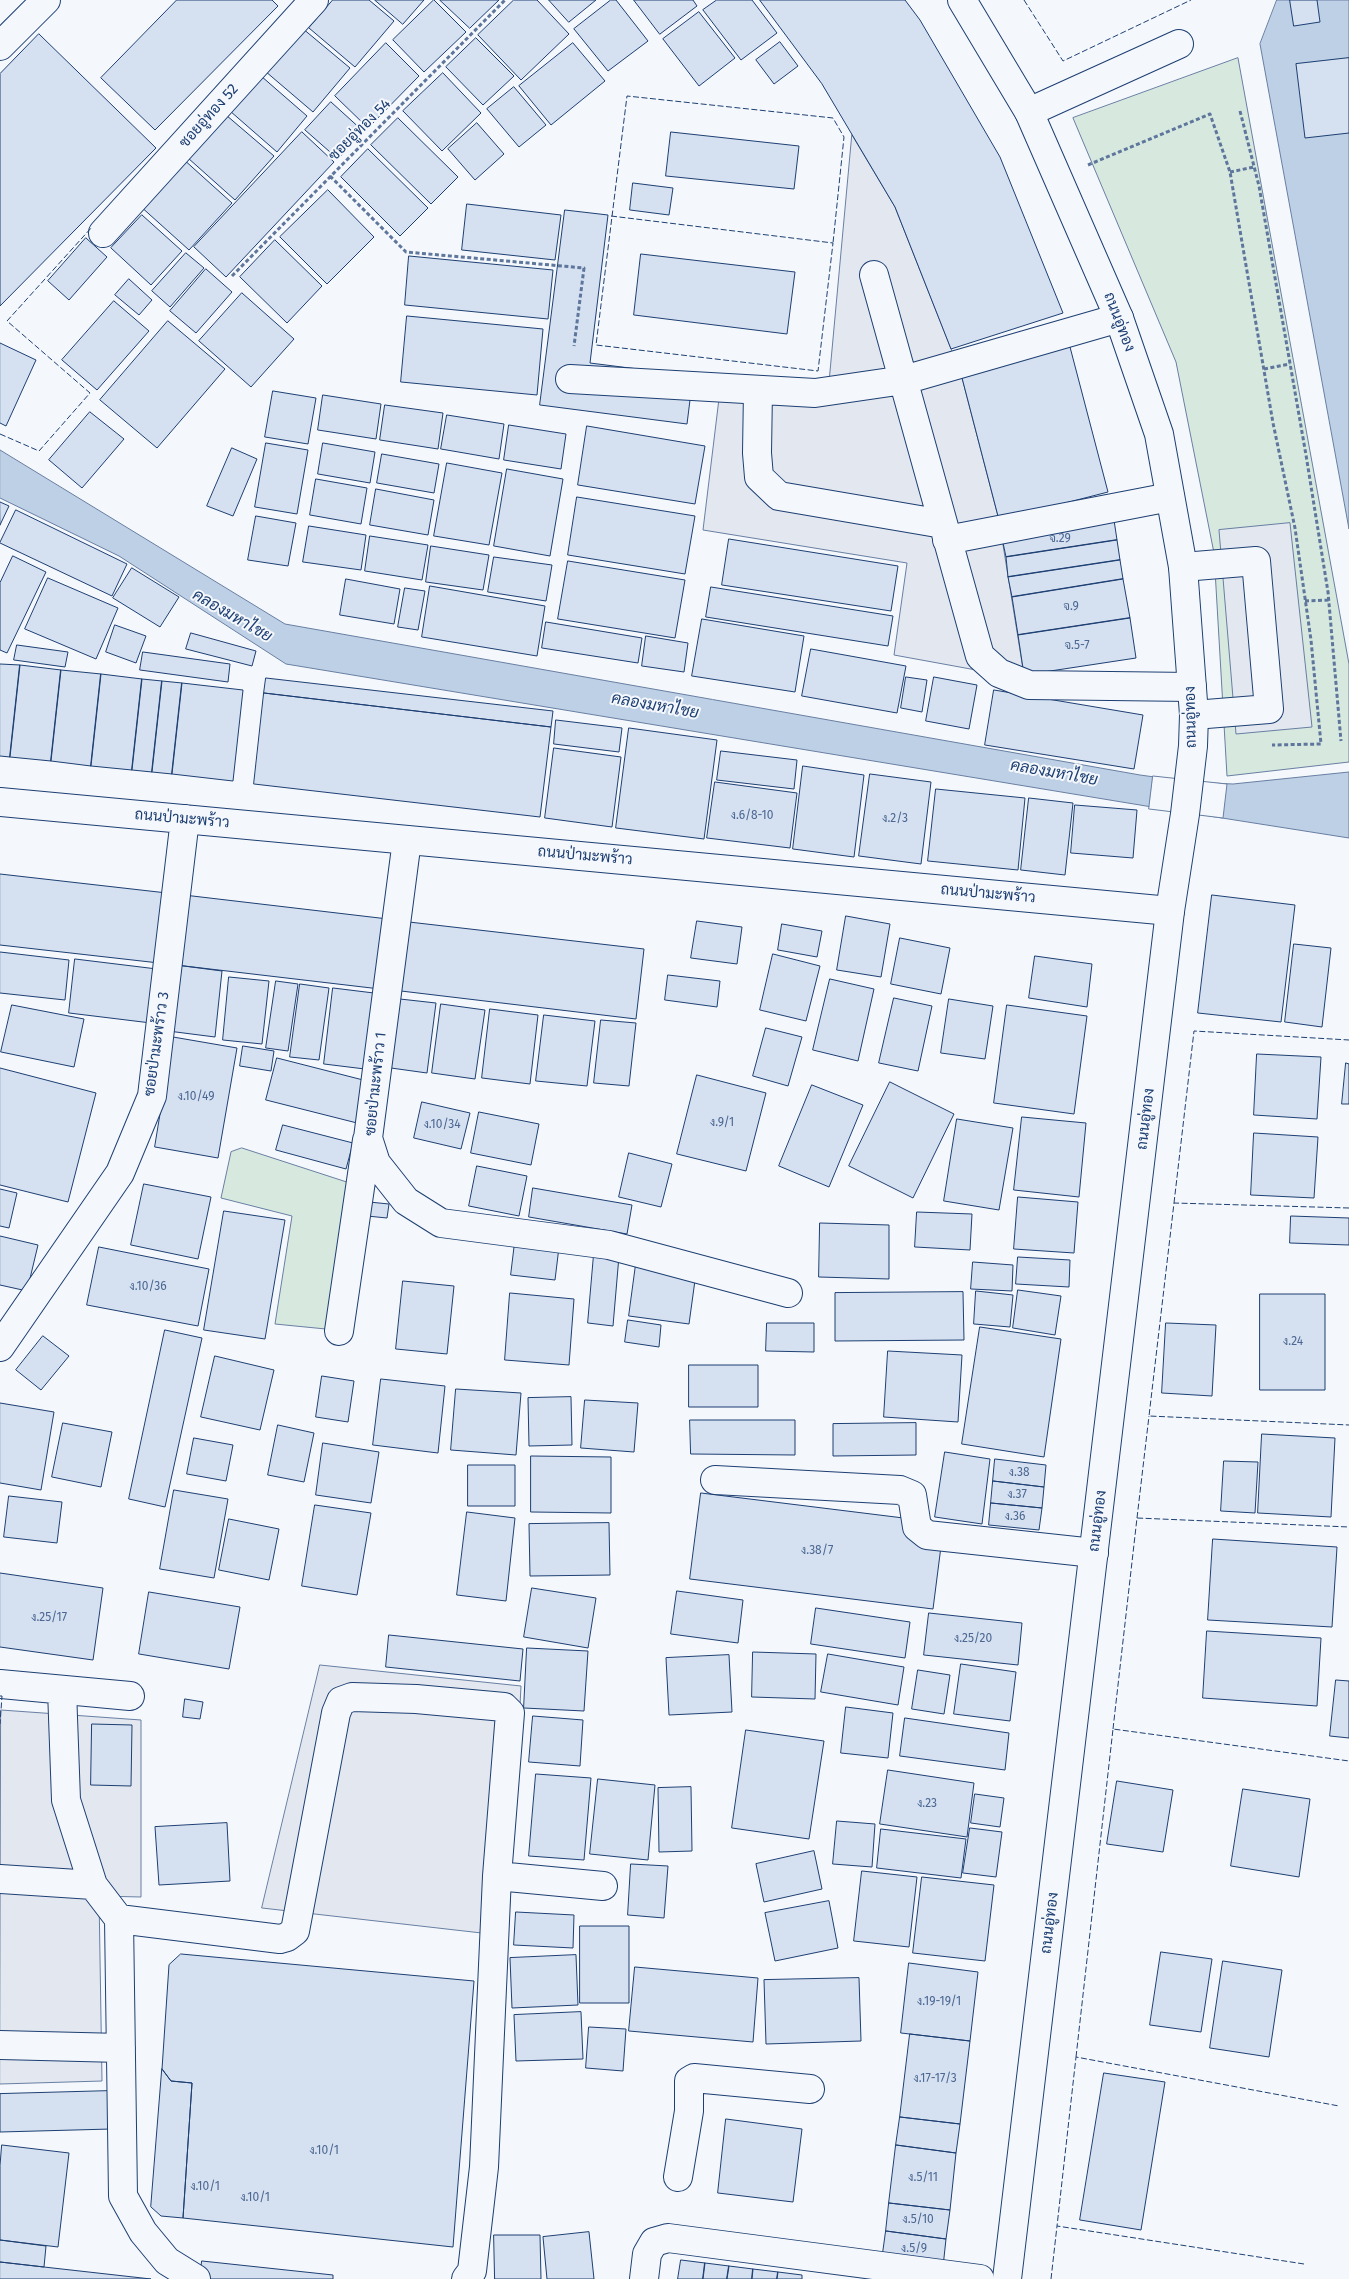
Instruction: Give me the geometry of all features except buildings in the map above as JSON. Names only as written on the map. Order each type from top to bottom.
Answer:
[{"type":"street","points":[[0,46],[46,0]]},
{"type":"street","name":"ซอยอู่ทอง 52","points":[[103,233],[314,0]]},
{"type":"street","name":"ถนนอู่ทอง","points":[[962,0],[1029,112],[1119,318],[1159,434],[1183,566],[1194,714],[1185,814],[1170,911],[1007,2279]]},
{"type":"street","points":[[1029,112],[1179,44]]},
{"type":"street","points":[[874,276],[980,656],[998,673],[1029,685],[1192,687]]},
{"type":"street","points":[[570,379],[815,393],[904,380],[1119,318]]},
{"type":"street","points":[[758,390],[757,453],[759,477],[779,496],[945,532],[1170,497]]},
{"type":"street","points":[[1183,566],[1256,562],[1269,709],[1194,714]]},
{"type":"street","name":"ถนนป่ามะพร้าว","points":[[0,802],[1170,911]]},
{"type":"street","name":"ซอยป่ามะพร้าว 3","points":[[0,1347],[120,1173],[152,1096],[185,819]]},
{"type":"street","name":"ซอยป่ามะพร้าว 1","points":[[407,840],[368,1138],[376,1163],[406,1201],[441,1223],[609,1246],[788,1293]]},
{"type":"street","points":[[339,1331],[368,1138]]},
{"type":"street","points":[[715,1480],[900,1490],[912,1496],[917,1527],[927,1535],[1094,1553]]},
{"type":"street","points":[[0,1684],[130,1696]]},
{"type":"street","points":[[62,1690],[66,1800],[93,1885],[119,1919],[123,2196],[143,2232],[167,2261],[196,2279]]},
{"type":"street","points":[[119,1919],[280,1939],[287,1938],[295,1931],[336,1713],[341,1701],[352,1698],[416,1699],[504,1707],[510,1713],[497,1876],[484,2167],[472,2271],[466,2279]]},
{"type":"street","points":[[497,1876],[602,1886]]},
{"type":"street","points":[[0,1879],[93,1885]]},
{"type":"street","points":[[0,2045],[121,2048]]},
{"type":"street","points":[[678,2177],[689,2111],[689,2081],[694,2078],[810,2089]]},
{"type":"street","points":[[644,2279],[648,2254],[654,2242],[668,2238],[830,2269],[980,2279]]},
{"type":"path","name":"ซอยอู่ทอง 54","points":[[232,276],[505,0]]},
{"type":"path","points":[[1240,111],[1254,167],[1290,364],[1329,600],[1342,741]]},
{"type":"path","points":[[1058,177],[1210,114],[1230,172],[1294,528],[1305,601],[1321,744],[1262,745]]},
{"type":"path","points":[[1230,172],[1254,167]]},
{"type":"path","points":[[330,176],[406,252],[584,268],[570,379]]},
{"type":"path","points":[[1264,369],[1290,364]]},
{"type":"path","points":[[1305,601],[1329,600]]},
{"type":"shaded area","points":[[1238,58],[1349,664],[1349,762],[1227,776],[1214,553],[1176,362],[1073,118]]},
{"type":"shaded area","points":[[852,135],[895,207],[961,374],[999,520],[1024,675],[998,674],[894,655],[907,563],[703,530],[722,374],[828,389]]},
{"type":"shaded area","points":[[1290,523],[1312,727],[1236,734],[1219,530]]},
{"type":"shaded area","points":[[242,1148],[359,1186],[336,1330],[275,1324],[292,1216],[221,1198],[231,1152]]},
{"type":"shaded area","points":[[320,1665],[521,1686],[508,1936],[262,1908]]},
{"type":"shaded area","points":[[1,1710],[141,1720],[141,1897],[99,1896],[102,2081],[0,2084]]},
{"type":"water","points":[[1277,0],[1349,0],[1349,529],[1260,44]]},
{"type":"water","name":"คลองมหาไชย","points":[[0,450],[285,624],[1140,775],[1191,782],[1233,784],[1349,772],[1349,838],[286,664],[119,556],[0,498]]},
{"type":"pier","points":[[1153,776],[1227,784],[1223,818],[1149,809]]},
{"type":"fence","points":[[1024,0],[1063,61],[1191,0]]},
{"type":"fence","points":[[611,216],[833,243],[818,371],[596,345],[627,96],[833,118],[844,137],[833,243]]},
{"type":"fence","points":[[0,434],[39,451],[90,393],[7,321],[92,227]]},
{"type":"fence","points":[[1174,1203],[1194,1031],[1349,1040]]},
{"type":"fence","points":[[1349,1208],[1174,1203],[1149,1416],[1349,1425]]},
{"type":"fence","points":[[1137,1518],[1149,1416]]},
{"type":"fence","points":[[1113,1729],[1137,1518],[1349,1527]]},
{"type":"fence","points":[[0,1696],[2,1696],[0,1724]]},
{"type":"fence","points":[[1076,2057],[1113,1729],[1349,1761]]},
{"type":"fence","points":[[1304,2264],[1057,2226],[1076,2057],[1339,2106]]},
{"type":"fence","points":[[1051,2279],[1057,2226]]}]
